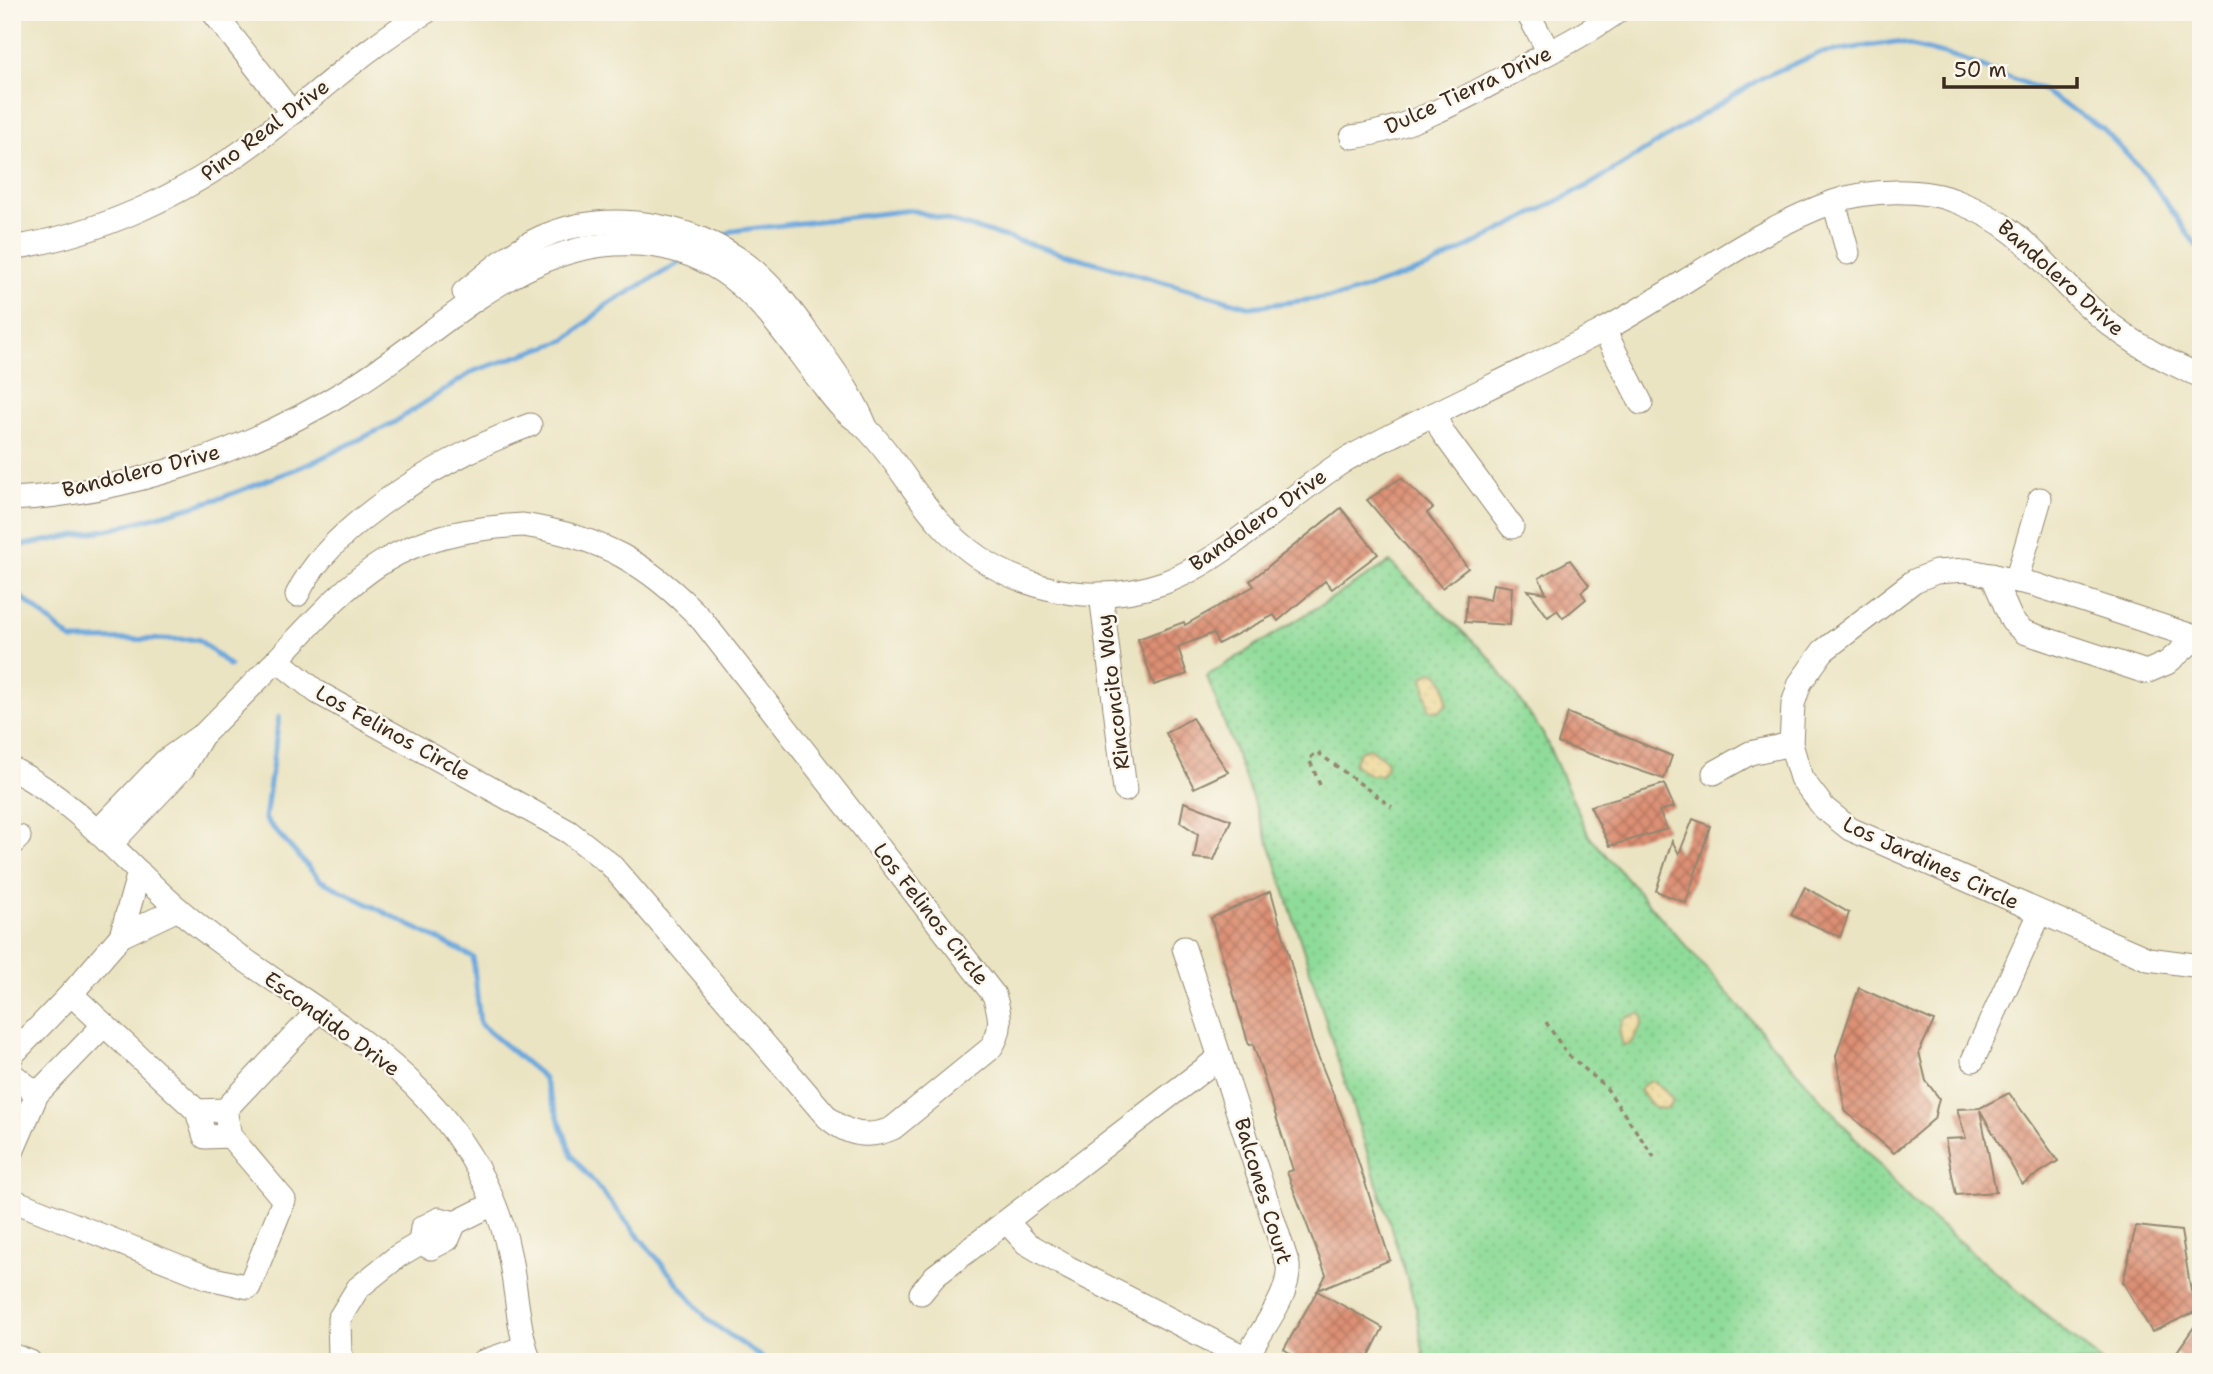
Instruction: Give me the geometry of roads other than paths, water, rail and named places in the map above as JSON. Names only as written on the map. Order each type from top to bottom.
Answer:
[{"type":"street","points":[[213,12],[292,113]]},
{"type":"street","name":"Pino Real Drive","points":[[12,248],[106,224],[186,188],[255,142],[384,39],[426,12]]},
{"type":"street","points":[[1527,12],[1549,52]]},
{"type":"street","name":"Dulce Tierra Drive","points":[[1352,137],[1405,125],[1549,52],[1617,12]]},
{"type":"street","name":"Bandolero Drive","points":[[12,499],[90,489],[179,466],[274,430],[351,388],[411,346],[418,328],[498,265],[543,248],[591,224],[617,223],[689,233],[728,253],[759,287],[803,327],[855,399],[866,428],[939,522],[987,564],[1020,580],[1055,591],[1101,594],[1143,588],[1181,574],[1211,557],[1338,464],[1604,330],[1712,262],[1834,202],[1861,195],[1904,192],[1955,201],[2003,222],[2036,251],[2085,303],[2132,341],[2201,376]]},
{"type":"street","points":[[1834,202],[1848,253]]},
{"type":"street","points":[[1604,330],[1642,403]]},
{"type":"street","points":[[1434,414],[1443,433],[1512,527]]},
{"type":"street","points":[[319,615],[293,591],[328,550],[416,480],[460,453],[530,425]]},
{"type":"street","points":[[2016,580],[2040,499]]},
{"type":"street","name":"Los Felinos Circle","points":[[104,837],[183,768],[202,736],[353,582],[393,555],[436,537],[466,530],[523,525],[554,530],[621,553],[640,564],[671,587],[702,620],[994,995],[1001,1021],[997,1039],[983,1056],[893,1128],[880,1134],[859,1135],[843,1130],[827,1117],[610,864],[596,852],[569,832],[317,692],[277,660]]},
{"type":"street","name":"Los Jardines Circle","points":[[2199,638],[2016,580],[1954,569],[1914,580],[1823,651],[1800,683],[1793,704],[1791,744],[1801,778],[1811,794],[1850,829],[2148,959],[2201,966]]},
{"type":"street","points":[[1992,575],[2012,621],[2024,632],[2146,672],[2167,663],[2199,638]]},
{"type":"street","name":"Rinconcito Way","points":[[1101,594],[1125,790]]},
{"type":"street","points":[[1714,773],[1750,753],[1791,744]]},
{"type":"street","name":"Escondido Drive","points":[[12,769],[60,798],[178,909],[253,967],[394,1066],[417,1087],[462,1142],[493,1204],[509,1249],[527,1355]]},
{"type":"street","points":[[121,936],[139,872]]},
{"type":"street","points":[[12,1055],[71,995],[121,936],[178,909]]},
{"type":"street","points":[[1973,1060],[2040,913]]},
{"type":"street","name":"Balcones Court","points":[[1007,1222],[1026,1243],[1069,1268],[1251,1359],[1262,1327],[1286,1291],[1289,1273],[1184,948]]},
{"type":"street","points":[[71,995],[197,1111],[205,1137],[230,1136]]},
{"type":"street","points":[[197,1111],[225,1110],[317,1012]]},
{"type":"street","points":[[12,1152],[37,1094],[104,1025]]},
{"type":"street","points":[[922,1293],[935,1276],[1220,1057]]},
{"type":"street","points":[[12,1074],[37,1094]]},
{"type":"street","points":[[12,1200],[209,1278],[249,1287],[284,1199],[230,1136],[225,1110]]},
{"type":"street","points":[[345,1362],[340,1355],[339,1320],[358,1289],[398,1256],[420,1243],[431,1248],[449,1239],[455,1223],[493,1204]]},
{"type":"street","points":[[12,1355],[30,1362]]},
{"type":"street","points":[[482,1362],[527,1355]]},
{"type":"waterway","points":[[717,240],[732,231],[911,210],[1251,307],[1346,295],[1429,267],[1591,184],[1763,77],[1820,53],[1895,42],[1956,57],[2040,89],[2103,129],[2147,176],[2201,252]]},
{"type":"waterway","points":[[12,547],[116,528],[221,498],[311,463],[393,423],[474,371],[566,340],[607,305],[682,261]]},
{"type":"waterway","points":[[12,589],[72,640],[198,639],[230,666]]},
{"type":"waterway","points":[[279,717],[265,819],[320,880],[473,957],[480,1024],[543,1077],[573,1157],[709,1321],[767,1361],[836,1362]]}]
